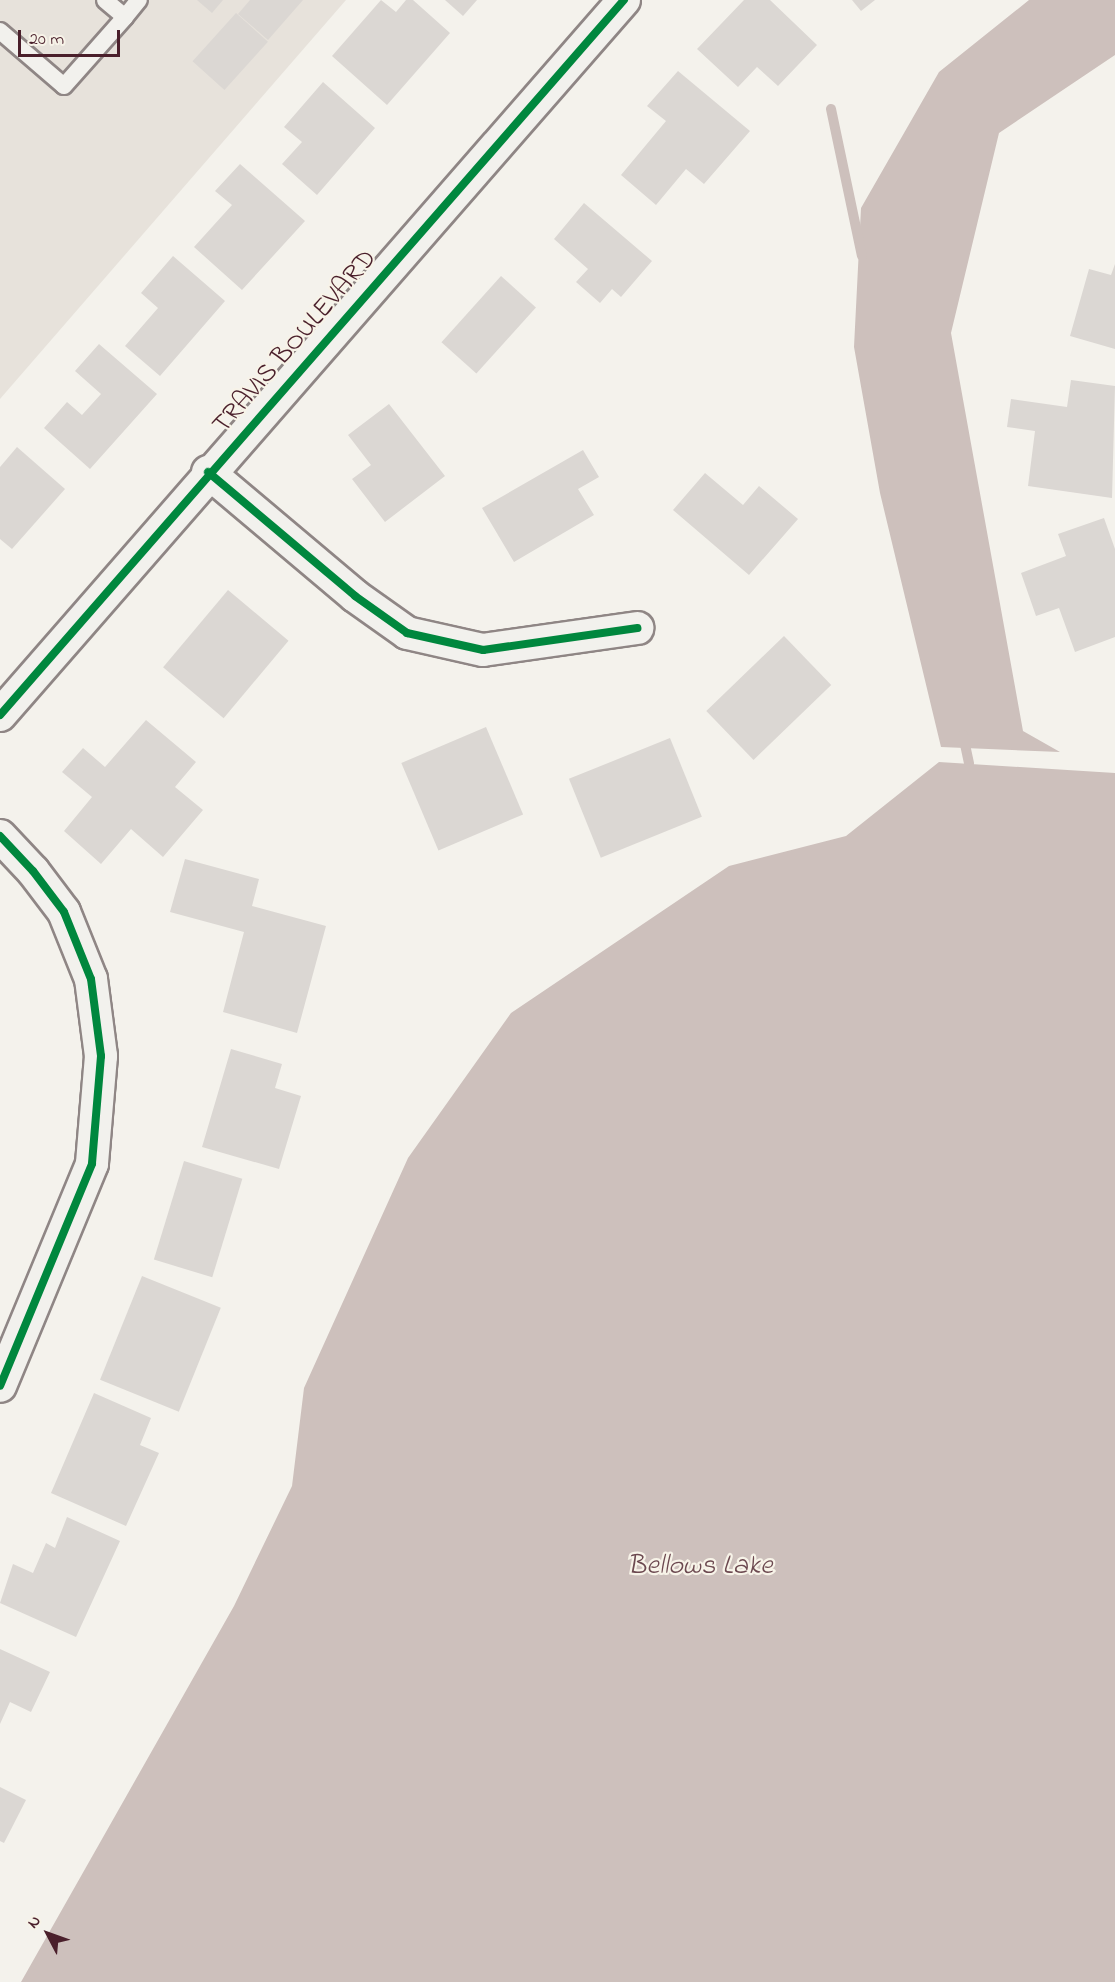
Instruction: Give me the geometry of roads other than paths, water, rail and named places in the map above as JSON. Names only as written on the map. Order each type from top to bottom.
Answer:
[{"type":"street","name":"TRAVIS BOULEVARD","points":[[0,715],[208,472],[624,0]]},
{"type":"street","points":[[208,472],[355,596],[407,633],[483,650],[637,628]]},
{"type":"street","points":[[0,836],[33,871],[64,912],[91,979],[101,1056],[92,1164],[0,1386]]},
{"type":"lane","points":[[105,0],[125,17]]},
{"type":"lane","points":[[0,31],[64,86],[139,0]]},
{"type":"water","points":[[1029,0],[1115,0],[1115,55],[999,133],[951,333],[1023,731],[1060,752],[941,747],[880,493],[854,347],[861,208],[939,72]]},
{"type":"water","name":"Bellows Lake","points":[[939,762],[1115,773],[1115,1982],[21,1982],[234,1606],[292,1486],[304,1388],[408,1158],[511,1013],[729,866],[846,836]]},
{"type":"waterway","points":[[831,109],[862,256]]},
{"type":"waterway","points":[[963,735],[969,763]]}]
